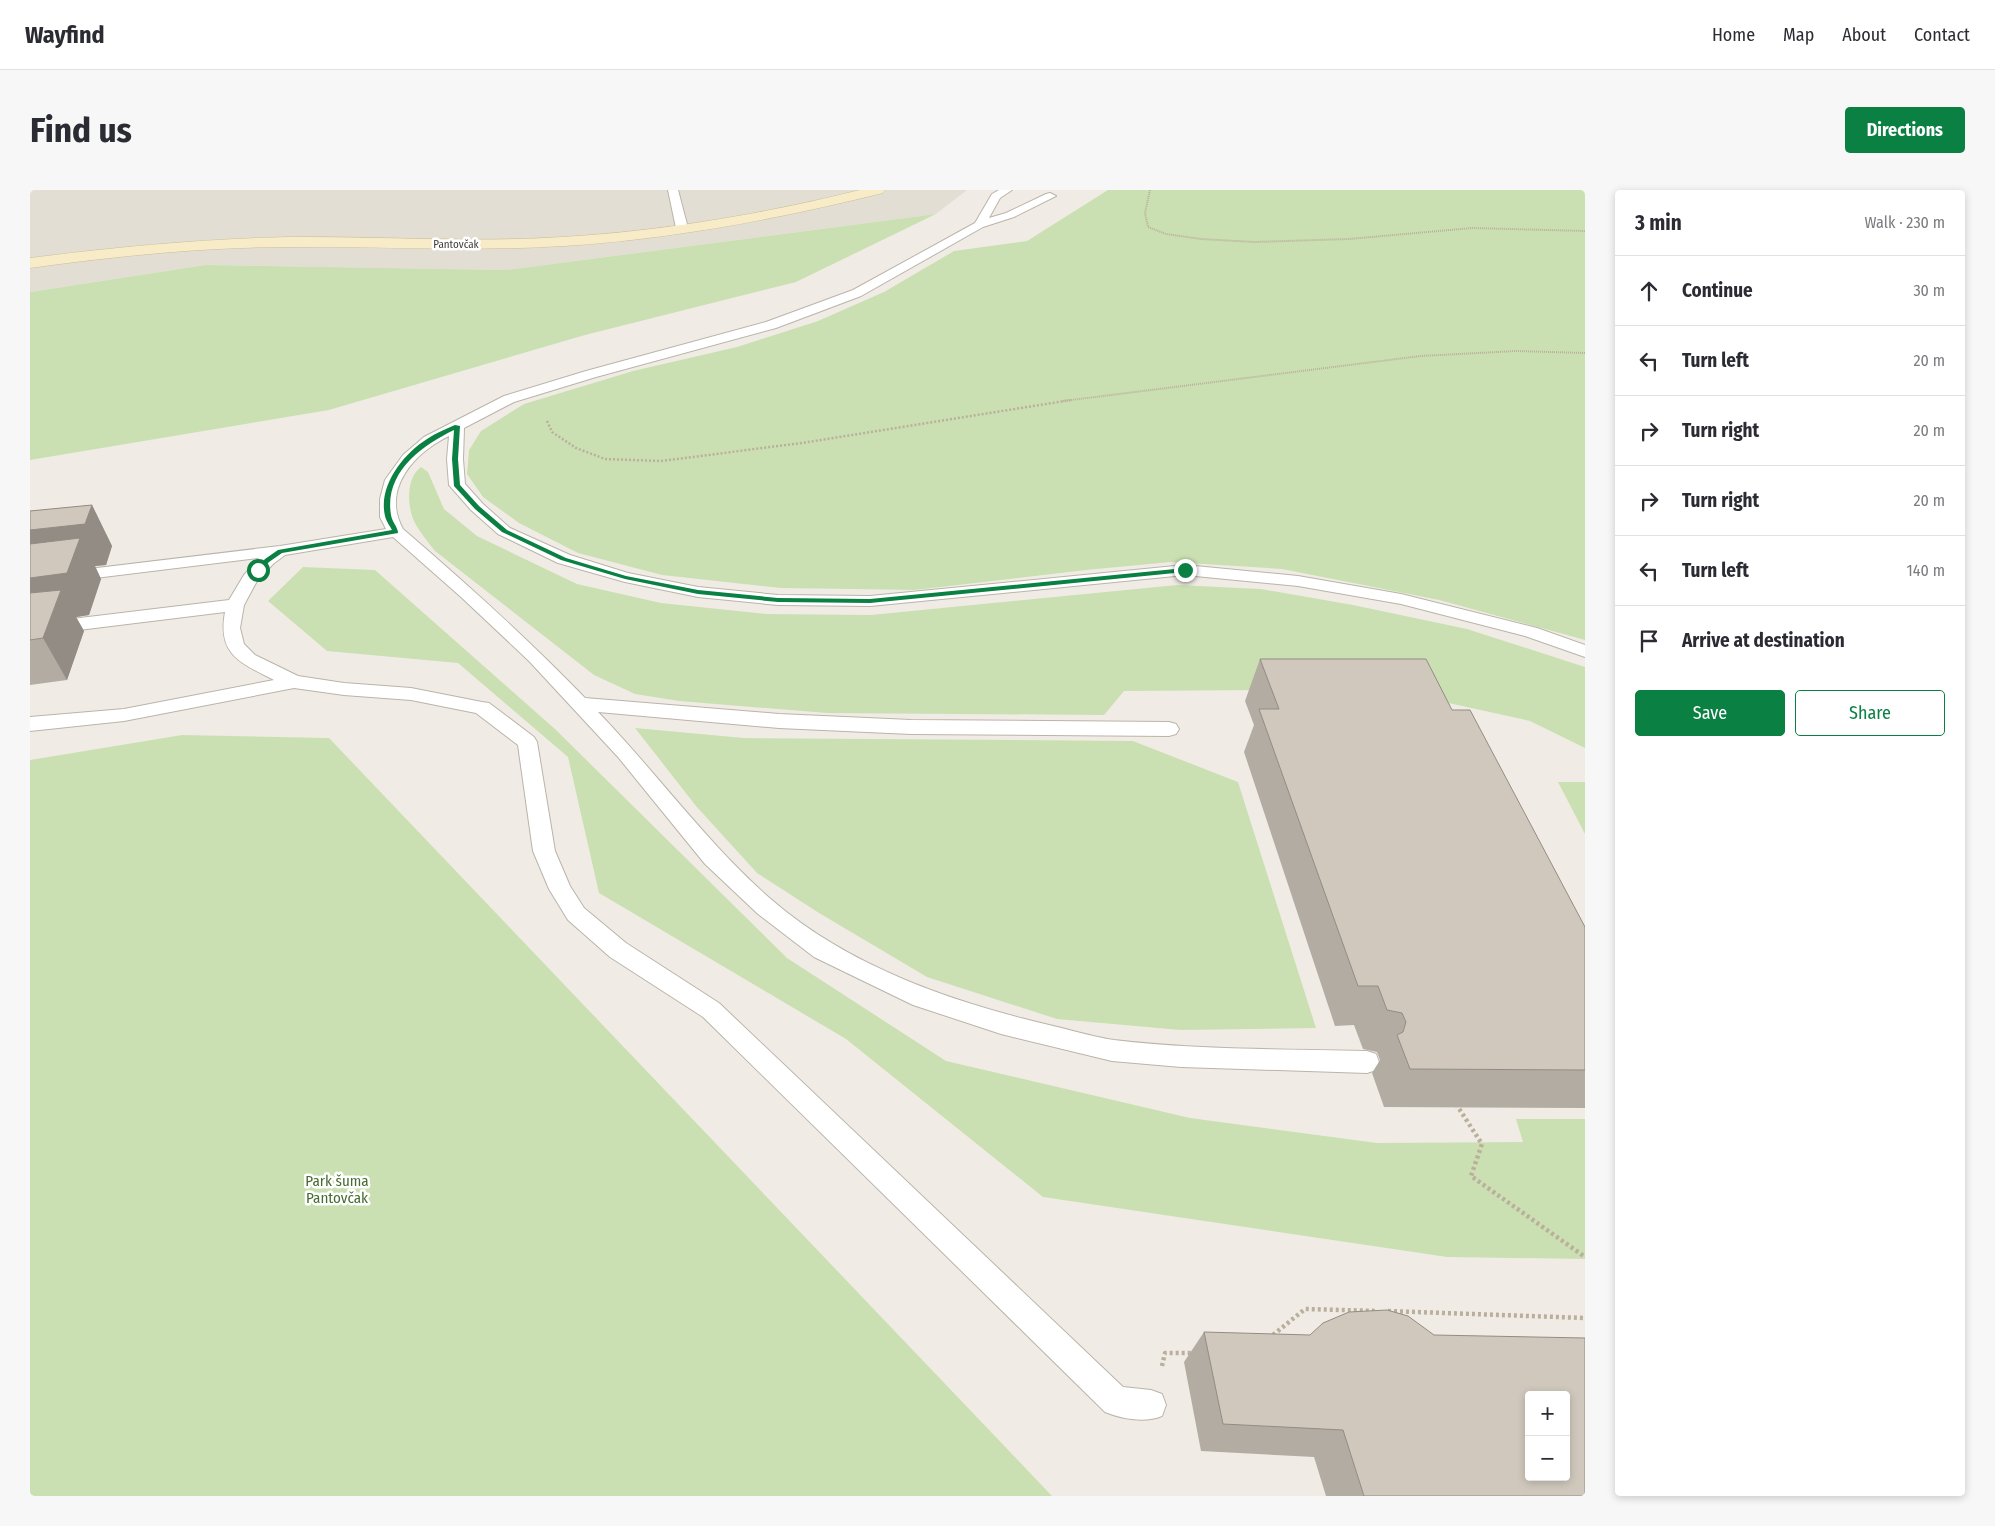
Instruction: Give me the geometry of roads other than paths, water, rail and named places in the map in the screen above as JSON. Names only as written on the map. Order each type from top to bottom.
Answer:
[{"type":"main road","name":"Pantovčak","points":[[30,262],[144,249],[218,244],[291,242],[442,245],[518,244],[590,239],[682,228],[827,203],[878,190]]},
{"type":"lane","points":[[672,190],[682,228]]},
{"type":"lane","points":[[979,225],[996,196],[1007,190]]},
{"type":"lane","points":[[1050,196],[1010,215],[979,225],[848,297],[771,326],[562,383],[509,400],[429,440],[408,458],[392,480],[388,500],[388,517],[396,532],[467,593],[535,657],[625,752],[712,858],[766,908],[822,950],[921,998],[1001,1024],[1112,1050],[1217,1058],[1367,1062]]},
{"type":"lane","points":[[457,426],[455,459],[457,486],[504,531],[564,559],[625,577],[689,590],[778,600],[870,601],[1185,570],[1298,580],[1401,599],[1531,632],[1585,651]]},
{"type":"lane","points":[[30,582],[280,551],[396,532]]},
{"type":"lane","points":[[280,551],[267,560],[250,579],[235,605],[231,628],[236,646],[249,658],[294,682]]},
{"type":"lane","points":[[30,630],[235,605]]},
{"type":"lane","points":[[30,724],[124,715],[294,682],[344,689],[410,694],[482,708],[527,742],[544,851],[560,889],[576,914],[618,950],[711,1010],[1116,1401],[1150,1405]]},
{"type":"lane","points":[[579,704],[779,721],[912,727],[1169,729]]},
{"type":"park label","name":"Park šuma Pantovčak","points":[[337,1190]]}]
